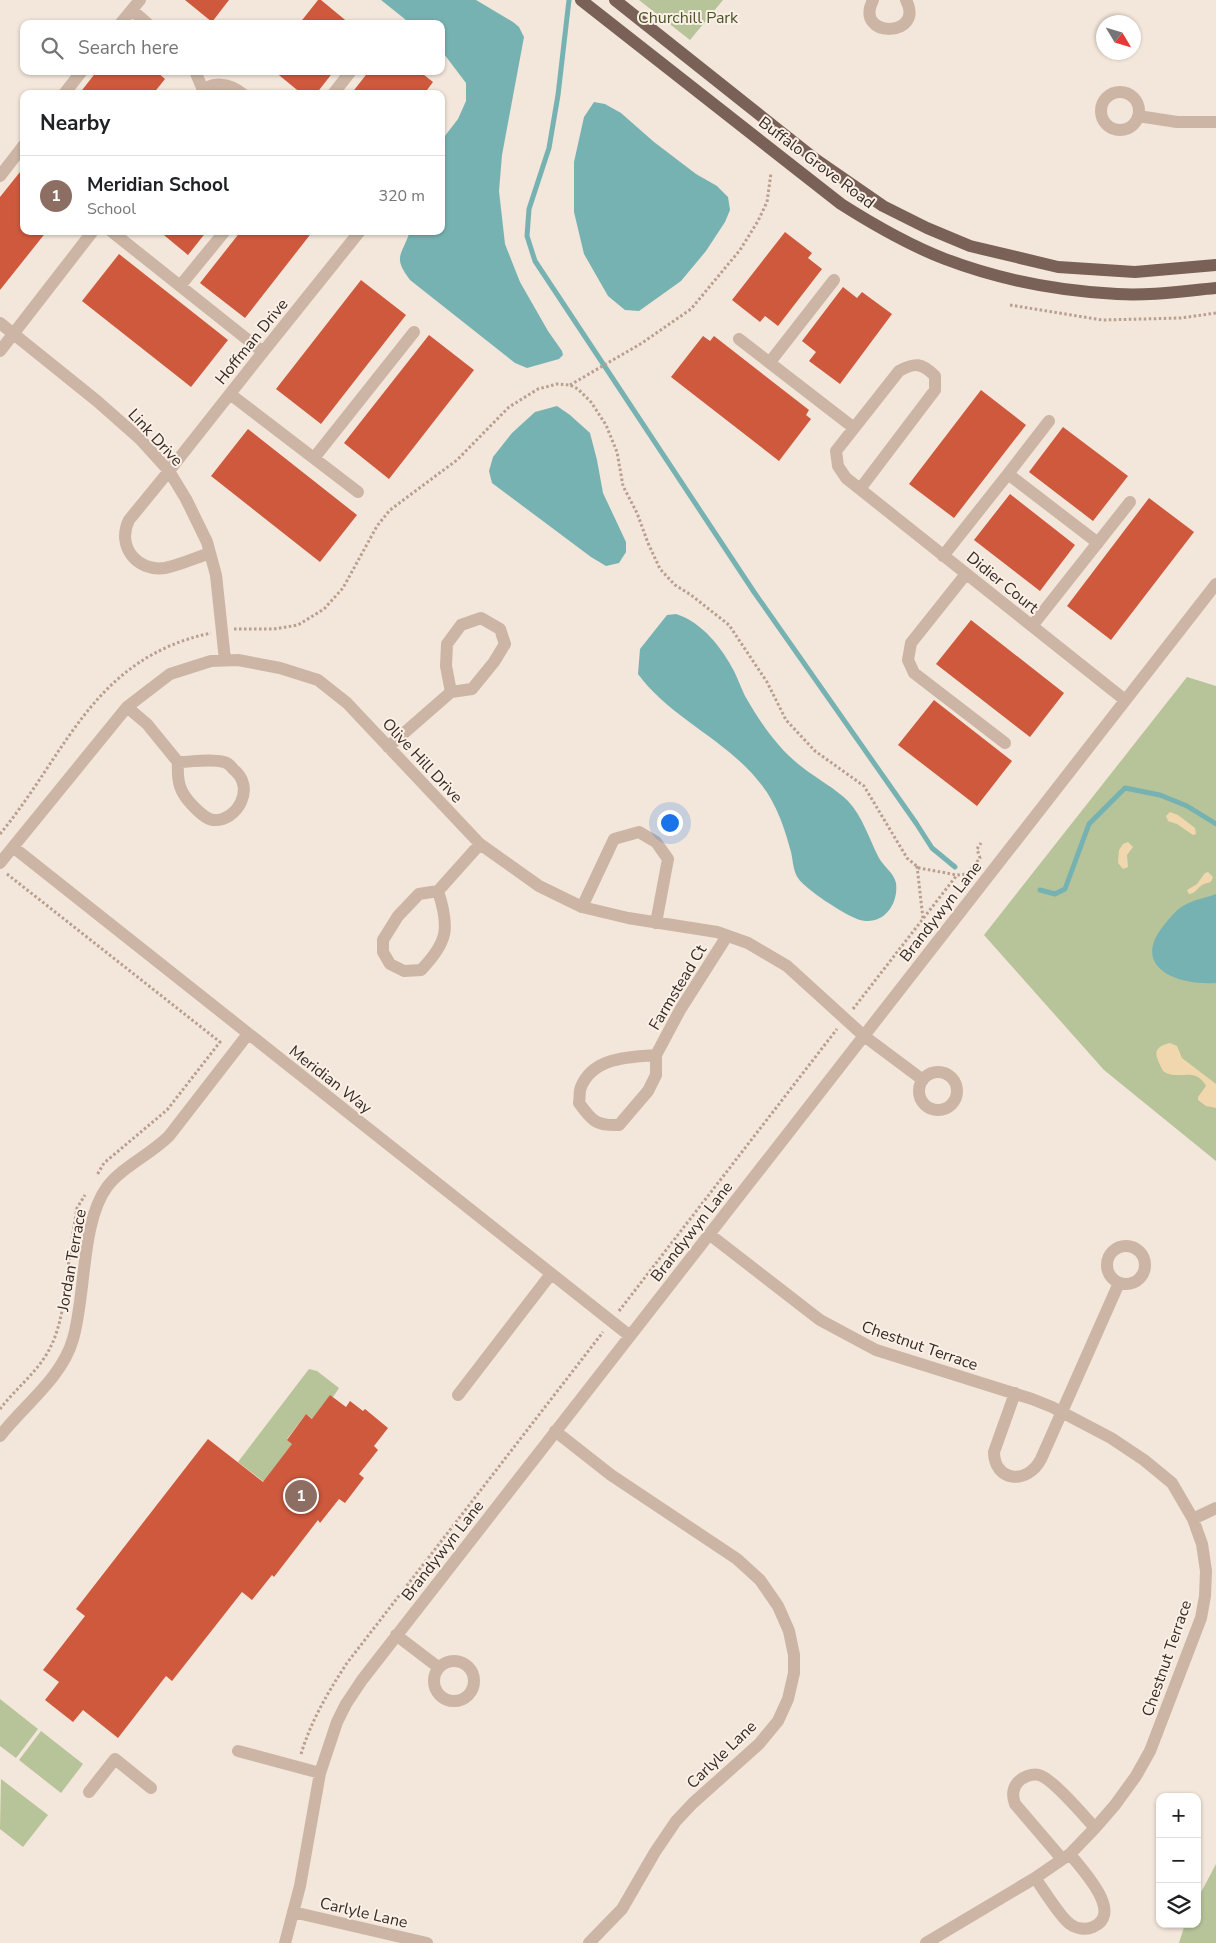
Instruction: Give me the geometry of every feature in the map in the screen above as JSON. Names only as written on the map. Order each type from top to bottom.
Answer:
[{"type":"main road","name":"Buffalo Grove Road","points":[[581,0],[841,204],[879,228],[945,259],[994,276],[1082,291],[1118,294],[1168,293],[1216,288]]},
{"type":"main road","name":"Buffalo Grove Road","points":[[615,0],[815,159],[883,206],[927,228],[970,246],[1058,267],[1135,272],[1216,265]]},
{"type":"street","points":[[873,0],[870,8],[873,21],[877,26],[889,30],[896,29],[906,22],[910,9],[906,0]]},
{"type":"street","points":[[123,20],[136,5],[145,20]]},
{"type":"street","points":[[67,90],[79,75]]},
{"type":"street","points":[[196,75],[201,90]]},
{"type":"street","points":[[336,90],[348,75]]},
{"type":"street","points":[[205,90],[214,84],[235,87],[238,90]]},
{"type":"street","points":[[1138,116],[1177,122],[1216,122]]},
{"type":"street","points":[[0,176],[20,150]]},
{"type":"street","points":[[0,351],[90,235]]},
{"type":"street","points":[[116,235],[263,352]]},
{"type":"street","points":[[180,286],[222,235]]},
{"type":"street","name":"Hoffman Drive","points":[[210,553],[160,568],[150,566],[137,560],[128,552],[124,533],[129,520],[357,235]]},
{"type":"street","points":[[770,362],[834,280]]},
{"type":"street","name":"Link Drive","points":[[0,323],[104,407],[140,439],[169,472],[186,499],[207,542],[216,575],[225,660]]},
{"type":"street","points":[[314,458],[414,332]]},
{"type":"street","points":[[740,339],[854,428]]},
{"type":"street","name":"Didier Court","points":[[860,489],[935,390],[936,376],[926,366],[911,364],[898,371],[836,452],[838,466],[846,478],[1125,700]]},
{"type":"street","points":[[230,394],[358,492]]},
{"type":"street","points":[[944,556],[1049,421]]},
{"type":"street","points":[[1008,474],[1098,543]]},
{"type":"street","points":[[1032,626],[1130,502]]},
{"type":"street","points":[[966,574],[911,643],[908,660],[914,673],[1005,742]]},
{"type":"street","name":"Brandywyn Lane","points":[[285,1943],[300,1886],[320,1773],[337,1722],[346,1704],[396,1635],[1216,584]]},
{"type":"street","points":[[388,747],[451,692],[472,689],[494,662],[505,644],[500,629],[481,618],[461,624],[447,644],[446,666],[451,692]]},
{"type":"street","name":"Olive Hill Drive","points":[[0,863],[127,707],[170,674],[211,661],[225,660],[238,660],[280,668],[318,680],[348,703],[480,844],[539,886],[582,907],[628,918],[718,932],[748,943],[787,966],[864,1036],[922,1080]]},
{"type":"street","points":[[127,707],[147,724],[178,762],[177,780],[181,791],[190,803],[211,820],[229,816],[243,798],[245,788],[243,779],[226,762],[178,762]]},
{"type":"street","points":[[582,907],[614,839],[639,832],[656,842],[668,859],[656,923]]},
{"type":"street","points":[[438,891],[446,925],[444,938],[434,956],[421,970],[404,971],[390,964],[383,952],[383,940],[389,928],[406,906],[419,894],[438,891],[480,844]]},
{"type":"street","name":"Meridian Way","points":[[13,847],[630,1336]]},
{"type":"street","name":"Farmstead Ct","points":[[656,1056],[604,1062],[590,1074],[581,1087],[579,1103],[589,1117],[603,1126],[619,1125],[648,1091],[656,1076],[656,1056],[680,1010],[727,936]]},
{"type":"street","name":"Jordan Terrace","points":[[2,1427],[56,1372],[66,1356],[73,1340],[78,1318],[92,1222],[99,1201],[108,1186],[126,1169],[163,1142],[248,1034]]},
{"type":"street","name":"Chestnut Terrace","points":[[709,1234],[820,1320],[852,1339],[876,1350],[1040,1402],[1111,1438],[1144,1460],[1172,1483],[1193,1518],[1202,1544],[1206,1571],[1205,1596],[1201,1618],[1150,1751],[1136,1776],[1095,1828],[1066,1856],[1035,1878],[926,1943]]},
{"type":"street","points":[[458,1395],[551,1274]]},
{"type":"street","points":[[1015,1393],[994,1452],[996,1465],[1011,1476],[1026,1475],[1034,1470],[1041,1459],[1118,1283]]},
{"type":"street","name":"Carlyle Lane","points":[[555,1432],[611,1475],[737,1559],[760,1580],[778,1606],[790,1631],[794,1655],[794,1673],[788,1699],[778,1721],[759,1744],[693,1803],[676,1821],[655,1852],[622,1909],[588,1943]]},
{"type":"street","points":[[1193,1518],[1216,1508]]},
{"type":"street","points":[[396,1635],[438,1667]]},
{"type":"street","points":[[238,1750],[320,1773]]},
{"type":"street","points":[[89,1792],[115,1759],[151,1788]]},
{"type":"street","points":[[1035,1878],[1070,1924],[1084,1929],[1094,1927],[1104,1915],[1103,1901],[1099,1893],[1015,1804],[1013,1794],[1018,1782],[1030,1775],[1043,1776],[1095,1828]]},
{"type":"street","name":"Carlyle Lane","points":[[293,1912],[427,1943]]},
{"type":"path","points":[[570,385],[642,344],[692,309],[740,250],[768,202],[771,173]]},
{"type":"path","points":[[1010,305],[1102,320],[1181,318],[1216,313]]},
{"type":"path","points":[[917,866],[923,920]]},
{"type":"path","points":[[0,868],[220,1042],[167,1110],[104,1163],[95,1178]]},
{"type":"path","points":[[0,1408],[36,1368],[51,1348],[58,1329],[77,1208],[86,1193]]},
{"type":"green space","name":"Churchill Park","points":[[639,0],[723,0],[690,40]]},
{"type":"green space","points":[[1187,677],[1216,686],[1216,1161],[1104,1070],[984,935]]},
{"type":"green space","points":[[309,1369],[317,1371],[339,1388],[333,1397],[330,1396],[313,1419],[306,1414],[287,1439],[294,1445],[277,1492],[238,1462]]},
{"type":"green space","points":[[0,1699],[38,1729],[16,1758],[0,1746]]},
{"type":"green space","points":[[41,1731],[83,1764],[61,1793],[19,1760]]},
{"type":"green space","points":[[1,1779],[48,1815],[23,1847],[0,1829]]},
{"type":"green space","points":[[1216,1864],[1216,1943],[1179,1943],[1184,1928],[1201,1928],[1201,1892]]},
{"type":"sand","points":[[1170,812],[1178,815],[1195,828],[1196,834],[1193,835],[1177,824],[1168,821],[1166,816]]},
{"type":"sand","points":[[1128,842],[1133,847],[1127,855],[1128,867],[1123,869],[1118,863],[1119,850],[1123,844]]},
{"type":"sand","points":[[1208,872],[1213,877],[1211,882],[1202,885],[1189,894],[1187,890],[1197,884],[1205,873]]},
{"type":"sand","points":[[1170,1043],[1177,1046],[1182,1058],[1216,1084],[1216,1108],[1206,1106],[1198,1100],[1206,1086],[1197,1076],[1174,1075],[1163,1071],[1156,1054],[1159,1048]]},
{"type":"water","points":[[381,0],[476,0],[513,22],[519,27],[524,37],[502,155],[499,191],[505,244],[520,282],[548,331],[562,351],[563,355],[559,359],[527,368],[515,363],[410,280],[401,266],[400,256],[408,235],[445,235],[445,136],[458,119],[466,101],[466,83],[445,55],[445,20],[406,20]]},
{"type":"water","points":[[594,102],[605,104],[621,113],[654,142],[696,174],[717,186],[728,197],[730,210],[725,222],[706,251],[681,281],[639,311],[625,310],[608,296],[584,254],[574,212],[574,162],[584,117]]},
{"type":"water","points":[[557,406],[590,433],[603,493],[626,542],[626,552],[619,563],[606,566],[591,557],[492,483],[489,471],[493,457],[512,433],[535,412]]},
{"type":"water","points":[[676,614],[703,629],[717,645],[729,662],[757,716],[785,752],[848,801],[858,814],[879,858],[896,883],[895,900],[887,913],[881,918],[866,921],[857,919],[826,901],[802,883],[795,872],[783,825],[766,790],[732,754],[666,704],[638,674],[640,649],[667,615]]},
{"type":"water","points":[[1216,894],[1216,983],[1187,981],[1163,971],[1155,963],[1152,953],[1155,940],[1164,925],[1183,906]]},
{"type":"building","points":[[185,0],[229,0],[214,20],[210,20]]},
{"type":"building","points":[[318,0],[321,0],[345,20],[302,20]]},
{"type":"building","points":[[94,75],[160,75],[165,79],[156,90],[82,90]]},
{"type":"building","points":[[279,75],[331,75],[319,90],[297,90]]},
{"type":"building","points":[[366,75],[424,75],[433,82],[427,90],[354,90]]},
{"type":"building","points":[[20,172],[20,235],[44,235],[0,290],[0,197]]},
{"type":"building","points":[[785,232],[812,253],[808,258],[822,269],[778,326],[765,316],[760,322],[732,300]]},
{"type":"building","points":[[164,235],[204,235],[188,255]]},
{"type":"building","points":[[238,235],[310,235],[245,318],[200,283]]},
{"type":"building","points":[[119,254],[228,340],[191,387],[82,301]]},
{"type":"building","points":[[361,280],[406,315],[321,424],[276,389]]},
{"type":"building","points":[[843,287],[857,298],[862,292],[892,314],[840,384],[809,361],[816,352],[802,341]]},
{"type":"building","points":[[429,335],[474,370],[389,479],[344,443]]},
{"type":"building","points":[[703,336],[710,341],[714,336],[809,410],[806,415],[811,419],[779,461],[671,377]]},
{"type":"building","points":[[981,390],[1026,425],[954,518],[909,484]]},
{"type":"building","points":[[1063,427],[1128,476],[1093,521],[1029,472]]},
{"type":"building","points":[[248,429],[357,515],[320,562],[211,476]]},
{"type":"building","points":[[1010,494],[1075,545],[1040,591],[974,540]]},
{"type":"building","points":[[1149,498],[1194,532],[1111,640],[1067,606]]},
{"type":"building","points":[[971,620],[1064,693],[1030,737],[936,664]]},
{"type":"building","points":[[934,700],[1012,761],[977,806],[898,745]]},
{"type":"building","points":[[330,1395],[346,1407],[350,1401],[363,1411],[365,1409],[388,1428],[374,1446],[378,1450],[359,1474],[364,1478],[345,1503],[339,1499],[320,1523],[318,1520],[274,1577],[272,1575],[252,1600],[242,1592],[172,1681],[166,1676],[118,1738],[83,1710],[73,1722],[45,1700],[59,1682],[43,1670],[85,1616],[76,1609],[208,1439],[263,1482],[292,1444],[287,1440],[306,1414],[312,1419]]},
{"type":"waterway","points":[[569,0],[558,95],[549,148],[529,209],[527,236],[535,261],[754,592],[932,848],[955,867]]},
{"type":"waterway","points":[[1040,890],[1055,894],[1065,889],[1089,824],[1125,788],[1160,795],[1187,806],[1216,824]]},
{"type":"place","name":"Meridian School","points":[[301,1496]]}]
